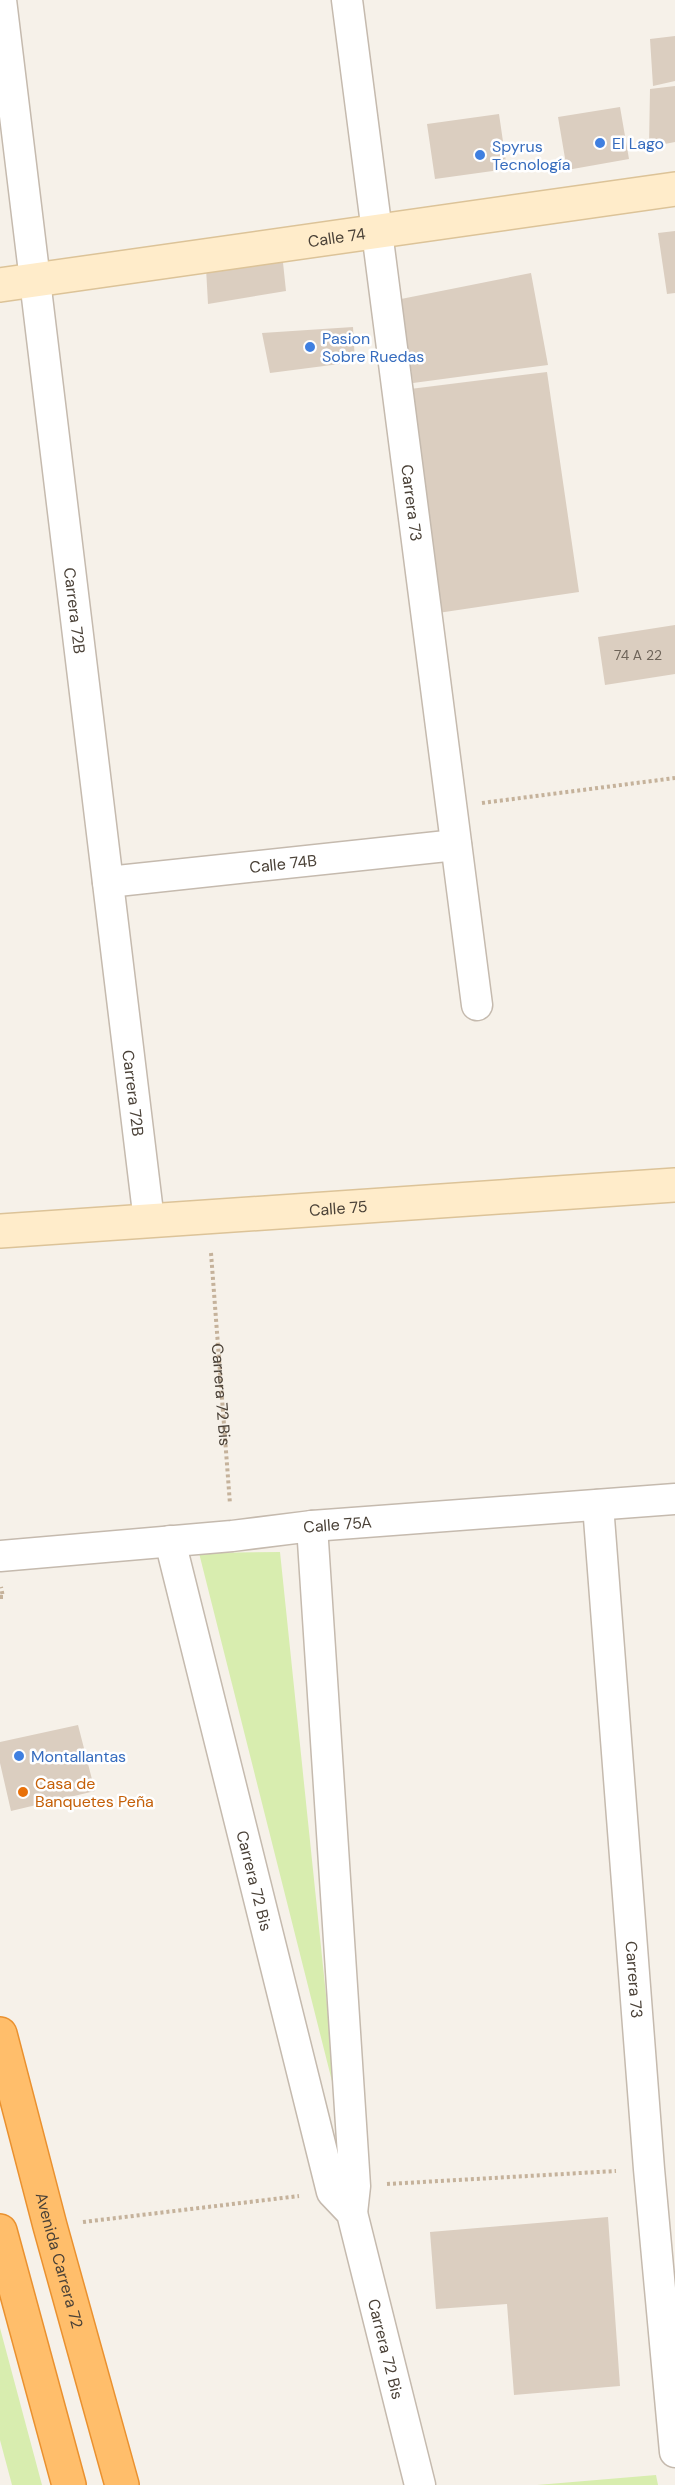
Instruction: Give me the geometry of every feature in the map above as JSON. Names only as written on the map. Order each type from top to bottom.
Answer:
[{"type":"highway","name":"Avenida Carrera 72","points":[[0,2034],[50,2226],[122,2485]]},
{"type":"highway","points":[[0,2231],[69,2485]]},
{"type":"street","name":"Carrera 72B","points":[[1,0],[149,1221]]},
{"type":"street","name":"Carrera 73","points":[[347,0],[477,1005]]},
{"type":"street","name":"Calle 74","points":[[0,285],[675,189]]},
{"type":"street","name":"Calle 74B","points":[[108,882],[456,845]]},
{"type":"street","name":"Calle 75","points":[[0,1231],[675,1185]]},
{"type":"street","name":"Calle 75A","points":[[0,1556],[232,1536],[312,1526],[675,1499]]},
{"type":"street","name":"Carrera 73","points":[[598,1506],[648,2145],[675,2452]]},
{"type":"street","name":"Carrera 72 Bis","points":[[312,1526],[355,2186],[352,2213],[420,2485]]},
{"type":"street","name":"Carrera 72 Bis","points":[[170,1541],[332,2192],[352,2213]]},
{"type":"path","points":[[452,807],[675,778]]},
{"type":"path","name":"Carrera 72 Bis","points":[[211,1253],[232,1536]]},
{"type":"green space","points":[[280,1552],[337,2101],[199,1553]]},
{"type":"green space","points":[[0,2328],[42,2485],[12,2485],[0,2440]]},
{"type":"green space","points":[[656,2475],[658,2485],[537,2485]]},
{"type":"building","points":[[675,36],[675,81],[653,86],[650,39]]},
{"type":"building","points":[[675,86],[675,142],[649,147],[650,89]]},
{"type":"building","points":[[620,107],[629,159],[567,170],[558,117]]},
{"type":"building","points":[[499,114],[507,169],[435,179],[427,124]]},
{"type":"building","points":[[675,231],[675,293],[667,294],[658,233]]},
{"type":"building","points":[[282,253],[286,291],[208,304],[206,268]]},
{"type":"building","points":[[531,273],[548,365],[413,383],[401,299]]},
{"type":"building","name":"Pasion Sobre Ruedas","points":[[353,327],[355,362],[270,373],[262,333]]},
{"type":"building","points":[[547,372],[579,592],[438,613],[410,389]]},
{"type":"building","points":[[675,625],[675,674],[605,685],[598,637]]},
{"type":"building","points":[[78,1725],[95,1791],[11,1811],[0,1763],[0,1742]]},
{"type":"building","points":[[608,2217],[620,2386],[514,2395],[507,2304],[436,2309],[430,2232]]},
{"type":"place","name":"El Lago","points":[[600,143]]},
{"type":"place","name":"Spyrus Tecnología","points":[[480,155]]},
{"type":"place","name":"Pasion Sobre Ruedas","points":[[310,347]]},
{"type":"place","name":"Montallantas","points":[[19,1756]]},
{"type":"place","name":"Casa de Banquetes Peña","points":[[23,1792]]}]
